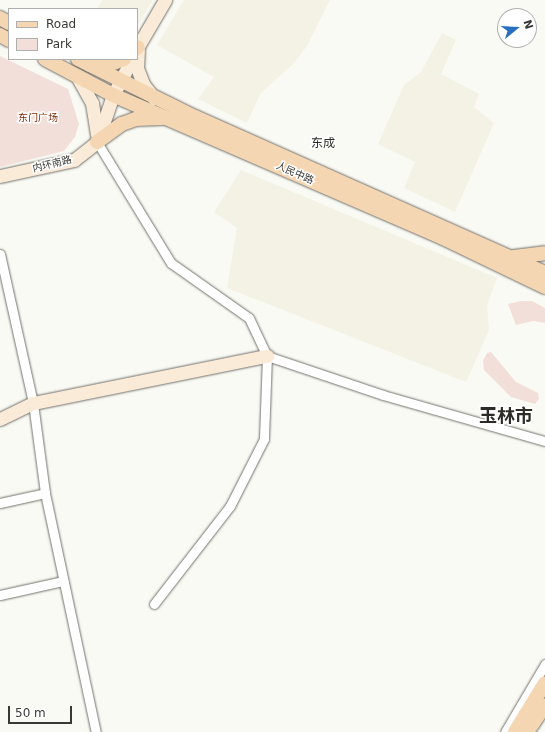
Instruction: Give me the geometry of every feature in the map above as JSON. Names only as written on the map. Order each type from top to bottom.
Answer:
[{"type":"main road","points":[[138,47],[165,0]]},
{"type":"main road","name":"人民中路","points":[[47,60],[113,94],[443,238],[545,287]]},
{"type":"main road","points":[[83,62],[111,64],[121,60]]},
{"type":"main road","points":[[97,142],[113,94],[131,60]]},
{"type":"main road","points":[[137,60],[137,68],[143,84],[154,98]]},
{"type":"main road","name":"人民中路","points":[[83,62],[154,98],[545,273]]},
{"type":"main road","points":[[77,76],[92,103],[97,142]]},
{"type":"main road","points":[[97,142],[122,124],[136,119],[167,118]]},
{"type":"main road","name":"内环南路","points":[[0,176],[74,160],[97,142]]},
{"type":"main road","points":[[510,257],[532,256],[545,252]]},
{"type":"main road","points":[[532,281],[545,290]]},
{"type":"main road","points":[[0,419],[33,404],[267,356]]},
{"type":"main road","points":[[514,732],[545,683]]},
{"type":"main road","points":[[527,732],[545,705]]},
{"type":"street","points":[[97,142],[171,263],[249,318],[267,356],[264,439],[230,506],[154,604]]},
{"type":"street","points":[[0,254],[33,404],[44,493],[96,732]]},
{"type":"street","points":[[267,356],[383,395],[545,441]]},
{"type":"street","points":[[0,503],[44,493]]},
{"type":"street","points":[[0,596],[63,581]]},
{"type":"street","points":[[505,732],[545,664]]},
{"type":"shaded area","points":[[102,0],[153,0],[138,24],[138,8],[98,8]]},
{"type":"shaded area","points":[[184,0],[330,0],[307,46],[293,64],[260,94],[247,123],[198,99],[214,77],[157,45]]},
{"type":"shaded area","points":[[442,33],[456,40],[441,74],[479,94],[474,107],[494,123],[455,212],[404,188],[415,162],[378,144],[404,85],[421,72]]},
{"type":"shaded area","points":[[241,170],[497,278],[487,305],[489,330],[466,382],[227,288],[237,228],[214,212]]},
{"type":"green space","name":"东门广场","points":[[0,56],[68,89],[79,124],[75,137],[64,151],[0,167]]},
{"type":"green space","points":[[521,301],[532,301],[545,308],[545,323],[533,321],[516,325],[508,304]]},
{"type":"green space","points":[[491,352],[516,382],[538,393],[539,399],[535,404],[511,397],[484,370],[483,361],[487,353]]},
{"type":"district","name":"东成","points":[[323,144]]},
{"type":"district","name":"玉林市","points":[[506,416]]}]
